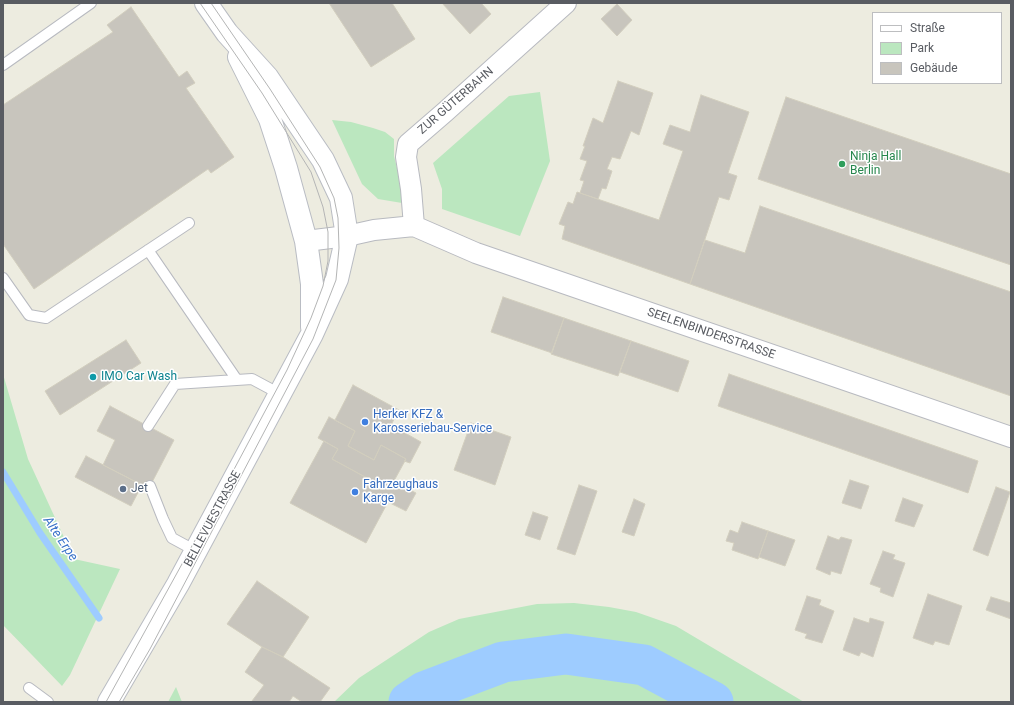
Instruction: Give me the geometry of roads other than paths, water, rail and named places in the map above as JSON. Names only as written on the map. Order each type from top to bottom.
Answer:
[{"type":"street","points":[[206,3],[227,33],[267,77],[323,160],[341,198],[347,236],[337,279],[312,334]]},
{"type":"street","name":"ZUR GÜTERBAHN","points":[[414,226],[411,189],[406,157],[408,144],[566,3]]},
{"type":"street","points":[[227,33],[270,119],[286,168],[306,241],[312,284],[312,334]]},
{"type":"street","points":[[306,241],[347,236],[374,230],[414,226]]},
{"type":"street","name":"SEELENBINDERSTRASSE","points":[[414,226],[476,253],[1011,437]]},
{"type":"street","name":"BELLEVUESTRASSE","points":[[109,702],[178,584],[312,334]]},
{"type":"lane","points":[[3,66],[91,3]]},
{"type":"lane","points":[[3,278],[29,315],[46,318],[189,223]]},
{"type":"lane","points":[[148,250],[237,380]]},
{"type":"lane","points":[[148,426],[175,384],[252,379],[280,394]]},
{"type":"lane","points":[[150,486],[172,538],[196,551]]},
{"type":"lane","points":[[29,688],[48,702]]},
{"type":"waterway","name":"Alte Erpe","points":[[3,472],[40,533],[99,618]]},
{"type":"waterway","points":[[409,702],[424,692],[503,662],[566,654],[644,665],[713,702]]},
{"type":"tram line","points":[[106,702],[287,370],[311,318],[323,286],[328,261],[328,232],[323,207],[311,172],[262,93],[200,3]]},
{"type":"tram line","points":[[119,702],[150,649],[313,339],[336,280],[339,248],[338,218],[334,198],[320,167],[270,89],[211,3]]},
{"type":"place","name":"Ninja Hall Berlin","points":[[842,164]]},
{"type":"place","name":"IMO Car Wash","points":[[93,377]]},
{"type":"place","name":"Herker KFZ & Karosseriebau-Service","points":[[365,422]]},
{"type":"place","name":"Jet","points":[[123,489]]},
{"type":"place","name":"Fahrzeughaus Karge","points":[[355,492]]}]
